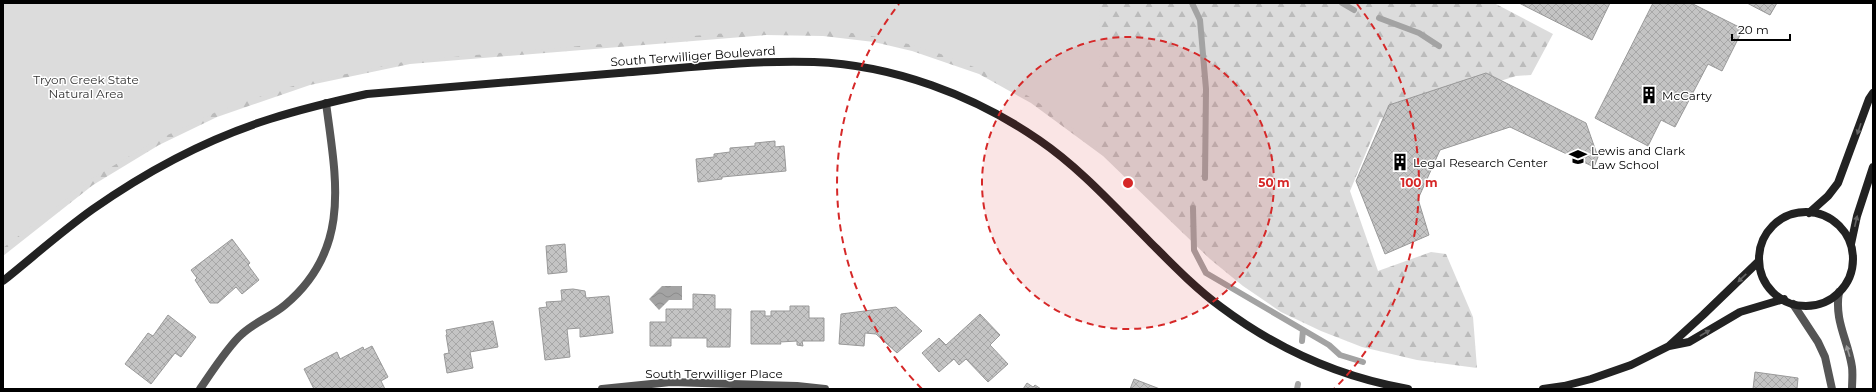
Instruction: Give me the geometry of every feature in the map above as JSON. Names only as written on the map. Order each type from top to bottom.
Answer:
[{"type":"main road","name":"South Terwilliger Boulevard","points":[[3,281],[92,210],[152,171],[217,139],[270,119],[367,94],[752,62],[817,62],[882,70],[969,100],[1010,122],[1040,141],[1098,189],[1194,284],[1219,306],[1258,333],[1319,365],[1354,377],[1408,389]]},
{"type":"main road","points":[[1809,213],[1828,196],[1838,183],[1869,99],[1873,93]]},
{"type":"main road","points":[[1759,261],[1766,283],[1774,292],[1793,304],[1812,305],[1820,303],[1839,292],[1845,286],[1852,267],[1851,244],[1857,216],[1873,167]]},
{"type":"main road","points":[[1543,389],[1564,386],[1591,379],[1631,365],[1668,346],[1703,315],[1759,261],[1765,238],[1771,228],[1780,220],[1790,215],[1809,213],[1827,217],[1838,224],[1851,244]]},
{"type":"main road","points":[[1668,346],[1689,342],[1740,312],[1784,299]]},
{"type":"street","points":[[200,389],[242,334],[284,306],[305,288],[317,270],[326,251],[333,229],[336,205],[336,179],[326,104]]},
{"type":"street","points":[[1839,292],[1837,306],[1838,318],[1852,367],[1852,389]]},
{"type":"street","points":[[1793,304],[1818,342],[1825,357],[1832,389]]},
{"type":"street","name":"South Terwilliger Place","points":[[602,389],[671,382],[797,386],[825,389]]},
{"type":"green space","points":[[3,3],[1494,3],[1553,34],[1531,75],[1516,76],[1380,119],[1350,191],[1378,271],[1431,252],[1446,254],[1473,317],[1477,368],[1417,360],[1362,347],[1321,331],[1281,312],[1243,286],[1210,259],[1103,156],[1031,103],[979,74],[912,51],[874,42],[823,36],[766,35],[410,64],[310,85],[217,117],[159,145],[93,185],[3,256]]},
{"type":"green space","name":"Tryon Creek State Natural Area","points":[[3,3],[1099,3],[1100,150],[1063,120],[1035,100],[983,71],[936,52],[912,45],[888,39],[841,32],[818,30],[750,31],[408,61],[308,82],[282,89],[216,112],[153,142],[93,178],[3,248]]},
{"type":"water","points":[[662,286],[682,286],[682,300],[669,300],[659,310],[649,299]]},
{"type":"building","points":[[1519,3],[1610,3],[1592,40]]},
{"type":"building","name":"McCarty","points":[[1653,3],[1691,3],[1743,29],[1722,71],[1708,64],[1675,127],[1661,120],[1648,146],[1595,118]]},
{"type":"building","points":[[1747,3],[1777,3],[1770,15]]},
{"type":"building","name":"Legal Research Center","points":[[1486,73],[1586,123],[1598,157],[1594,167],[1510,127],[1440,150],[1418,199],[1429,235],[1385,254],[1356,181],[1389,105]]},
{"type":"building","points":[[775,141],[775,147],[784,146],[786,171],[722,177],[722,179],[698,182],[696,159],[714,157],[714,154],[730,152],[730,148],[755,146],[755,143]]},
{"type":"building","points":[[232,239],[250,263],[248,265],[259,280],[242,294],[236,287],[218,303],[210,303],[195,280],[197,278],[191,270]]},
{"type":"building","points":[[565,244],[567,272],[548,274],[546,246]]},
{"type":"building","points":[[573,289],[585,291],[586,298],[609,296],[613,333],[580,337],[580,328],[567,329],[570,357],[545,360],[539,308],[547,307],[546,302],[562,301],[561,290]]},
{"type":"building","points":[[693,294],[715,295],[715,309],[731,309],[730,347],[707,347],[707,338],[671,338],[671,346],[650,346],[650,322],[666,322],[666,309],[693,309]]},
{"type":"building","points":[[790,306],[809,306],[809,318],[824,318],[824,341],[802,341],[803,346],[797,345],[797,341],[780,342],[781,344],[751,344],[751,311],[765,311],[765,316],[771,316],[771,311],[790,311]]},
{"type":"building","points":[[896,307],[922,331],[897,353],[876,334],[865,333],[864,346],[839,344],[841,314]]},
{"type":"building","points":[[980,314],[1000,335],[990,345],[1008,364],[988,382],[966,359],[959,365],[954,359],[939,372],[922,353],[939,338],[946,345]]},
{"type":"building","points":[[168,315],[196,337],[181,357],[175,353],[151,384],[125,364],[148,333],[153,336]]},
{"type":"building","points":[[493,321],[498,347],[470,352],[473,368],[447,373],[444,354],[449,353],[446,330]]},
{"type":"building","points":[[372,346],[388,377],[381,381],[385,389],[314,389],[304,369],[337,352],[340,359],[363,347],[364,350]]},
{"type":"building","points":[[1755,372],[1798,378],[1797,389],[1753,389]]},
{"type":"building","points":[[1134,379],[1160,389],[1130,389]]},
{"type":"building","points":[[1027,383],[1033,387],[1035,385],[1041,389],[1023,389]]},
{"type":"waterway","points":[[1192,3],[1200,20],[1206,89],[1205,178]]},
{"type":"waterway","points":[[1342,3],[1354,10]]},
{"type":"waterway","points":[[1379,18],[1419,33],[1439,46]]},
{"type":"waterway","points":[[1193,208],[1194,250],[1206,273],[1329,345],[1340,355],[1363,362]]},
{"type":"waterway","points":[[1302,341],[1303,330]]},
{"type":"waterway","points":[[1297,389],[1298,384]]},
{"type":"place","name":"McCarty","points":[[1649,95]]},
{"type":"place","name":"Lewis and Clark Law School","points":[[1578,157]]},
{"type":"place","name":"Legal Research Center","points":[[1400,162]]}]
